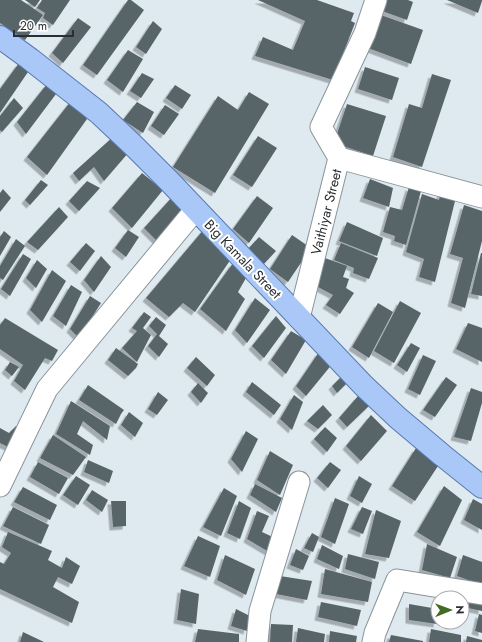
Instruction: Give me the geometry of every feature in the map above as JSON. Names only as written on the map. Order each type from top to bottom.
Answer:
[{"type":"main road","name":"Big Kamala Street","points":[[0,37],[99,113],[196,209],[364,386],[398,418],[482,486]]},
{"type":"street","name":"Vaithiyar Street","points":[[299,318],[339,158],[321,127],[365,33],[376,0]]},
{"type":"street","points":[[339,158],[482,197]]},
{"type":"street","points":[[0,486],[47,389],[196,209]]},
{"type":"street","points":[[257,642],[260,611],[299,482]]},
{"type":"street","points":[[373,642],[375,633],[397,580],[482,594]]},
{"type":"building","points":[[0,0],[21,0],[43,15],[25,40],[0,23]]},
{"type":"building","points":[[25,0],[40,0],[35,7]]},
{"type":"building","points":[[42,0],[70,0],[53,25],[43,18],[45,13],[37,8]]},
{"type":"building","points":[[128,0],[131,0],[144,10],[97,75],[83,65]]},
{"type":"building","points":[[258,0],[317,0],[354,13],[351,21],[355,23],[333,80],[255,56],[263,37],[293,50],[305,21]]},
{"type":"building","points":[[387,0],[408,0],[413,2],[407,20],[382,11]]},
{"type":"building","points":[[447,0],[482,0],[482,1],[478,13]]},
{"type":"building","points":[[381,15],[423,30],[411,64],[368,48]]},
{"type":"building","points":[[78,18],[91,27],[63,63],[52,53]]},
{"type":"building","points":[[153,21],[162,29],[146,54],[136,47]]},
{"type":"building","points":[[128,50],[143,59],[123,92],[107,80]]},
{"type":"building","points":[[19,63],[28,72],[0,113],[0,89]]},
{"type":"building","points":[[365,67],[399,78],[392,100],[358,89]]},
{"type":"building","points":[[142,73],[154,79],[141,98],[130,91]]},
{"type":"building","points":[[432,74],[451,80],[422,167],[393,157],[409,104],[422,108]]},
{"type":"building","points":[[47,84],[56,94],[26,134],[17,122]]},
{"type":"building","points":[[175,85],[191,95],[182,109],[166,98]]},
{"type":"building","points":[[249,92],[269,104],[215,193],[173,167],[218,96],[238,110]]},
{"type":"building","points":[[14,98],[23,108],[2,132],[0,130],[0,116]]},
{"type":"building","points":[[71,101],[87,119],[47,175],[27,157]]},
{"type":"building","points":[[137,102],[154,112],[143,133],[123,120]]},
{"type":"building","points":[[347,104],[386,116],[373,156],[334,143]]},
{"type":"building","points":[[165,105],[179,114],[164,135],[151,126]]},
{"type":"building","points":[[114,136],[129,152],[104,181],[94,167],[79,181],[73,173]]},
{"type":"building","points":[[258,136],[277,148],[252,187],[233,175]]},
{"type":"building","points":[[142,173],[163,190],[132,228],[112,208]]},
{"type":"building","points":[[370,179],[393,188],[389,207],[363,198]]},
{"type":"building","points":[[41,180],[48,185],[30,205],[25,200]]},
{"type":"building","points":[[87,181],[100,188],[79,211],[69,201]]},
{"type":"building","points":[[409,187],[421,191],[406,245],[394,241],[395,236],[383,232],[390,207],[402,210]]},
{"type":"building","points":[[3,189],[11,198],[0,212],[0,193]]},
{"type":"building","points":[[441,192],[456,197],[435,282],[419,277],[424,259],[406,252],[422,194],[439,200]]},
{"type":"building","points":[[174,195],[185,207],[157,241],[144,228]]},
{"type":"building","points":[[257,196],[273,208],[249,243],[233,229]]},
{"type":"building","points":[[464,205],[482,211],[482,241],[465,308],[451,303],[463,258],[450,254]]},
{"type":"building","points":[[59,207],[68,217],[38,250],[27,242]]},
{"type":"building","points":[[347,222],[383,238],[377,256],[339,241]]},
{"type":"building","points":[[205,228],[233,256],[195,312],[183,303],[169,317],[146,298]]},
{"type":"building","points":[[128,230],[139,237],[126,257],[115,248]]},
{"type":"building","points":[[4,231],[11,237],[0,256],[0,237]]},
{"type":"building","points":[[292,235],[311,248],[288,282],[270,269]]},
{"type":"building","points":[[259,237],[276,251],[262,266],[248,249]]},
{"type":"building","points":[[16,239],[25,246],[3,280],[0,278],[0,266]]},
{"type":"building","points":[[86,243],[95,251],[80,271],[70,262]]},
{"type":"building","points":[[341,243],[378,258],[369,279],[353,273],[354,268],[334,260]]},
{"type":"building","points":[[482,253],[482,296],[471,294]]},
{"type":"building","points":[[23,254],[31,259],[10,296],[1,289]]},
{"type":"building","points":[[101,256],[111,267],[94,292],[84,280]]},
{"type":"building","points":[[325,258],[347,266],[343,277],[349,279],[346,288],[354,293],[340,314],[326,305],[333,295],[318,287]]},
{"type":"building","points":[[37,260],[47,269],[36,288],[26,278]]},
{"type":"building","points":[[233,263],[246,278],[238,292],[245,299],[226,331],[200,309]]},
{"type":"building","points":[[52,270],[66,281],[42,322],[30,310]]},
{"type":"building","points":[[71,285],[82,292],[66,326],[53,316]]},
{"type":"building","points":[[90,296],[101,303],[79,338],[70,329]]},
{"type":"building","points":[[255,298],[270,310],[247,343],[235,330]]},
{"type":"building","points":[[400,301],[421,313],[394,363],[374,351]]},
{"type":"building","points":[[378,303],[393,312],[369,358],[352,347]]},
{"type":"building","points":[[144,312],[151,317],[143,328],[151,335],[137,362],[122,348],[137,331],[132,328]]},
{"type":"building","points":[[276,316],[286,328],[264,358],[252,346]]},
{"type":"building","points":[[156,317],[166,325],[159,336],[168,344],[159,357],[148,346],[157,334],[149,326]]},
{"type":"building","points":[[5,318],[58,350],[52,361],[45,358],[25,390],[14,381],[23,365],[0,349],[0,325]]},
{"type":"building","points":[[468,323],[482,328],[482,362],[456,349]]},
{"type":"building","points":[[291,331],[306,340],[286,374],[271,360]]},
{"type":"building","points":[[411,343],[420,348],[407,372],[397,365]]},
{"type":"building","points":[[116,348],[138,364],[128,376],[108,360]]},
{"type":"building","points":[[319,352],[333,363],[306,396],[296,386]]},
{"type":"building","points":[[423,355],[436,361],[420,395],[408,389]]},
{"type":"building","points":[[196,357],[215,375],[207,386],[187,368]]},
{"type":"building","points":[[10,362],[19,367],[12,376],[5,370]]},
{"type":"building","points":[[345,373],[352,378],[337,393],[332,386]]},
{"type":"building","points":[[446,377],[457,385],[435,417],[423,410]]},
{"type":"building","points":[[252,382],[281,405],[274,415],[246,392]]},
{"type":"building","points":[[198,383],[208,393],[201,403],[191,392]]},
{"type":"building","points":[[88,385],[124,410],[116,424],[79,400]]},
{"type":"building","points":[[471,388],[482,392],[482,403],[471,441],[454,437]]},
{"type":"building","points":[[158,392],[168,400],[157,415],[148,409]]},
{"type":"building","points":[[294,395],[303,402],[292,430],[280,419]]},
{"type":"building","points":[[358,396],[370,405],[347,427],[339,418]]},
{"type":"building","points":[[71,401],[110,426],[107,440],[83,421],[77,434],[93,445],[90,455],[56,434]]},
{"type":"building","points":[[323,405],[332,415],[318,429],[307,421]]},
{"type":"building","points":[[129,412],[143,423],[135,437],[121,425]]},
{"type":"building","points":[[371,415],[387,431],[361,461],[346,446]]},
{"type":"building","points":[[16,426],[24,430],[14,450],[0,443],[0,428],[9,433]]},
{"type":"building","points":[[325,427],[337,438],[327,452],[314,439]]},
{"type":"building","points":[[246,431],[258,439],[242,472],[231,459]]},
{"type":"building","points":[[53,435],[86,457],[73,475],[40,458]]},
{"type":"building","points":[[416,448],[438,466],[415,501],[392,486]]},
{"type":"building","points":[[270,451],[293,465],[280,495],[257,480]]},
{"type":"building","points":[[88,460],[113,471],[109,483],[84,472]]},
{"type":"building","points":[[38,462],[68,478],[59,494],[30,477]]},
{"type":"building","points":[[330,462],[341,470],[328,488],[317,478]]},
{"type":"building","points":[[76,476],[90,485],[78,505],[63,495]]},
{"type":"building","points":[[359,476],[372,484],[362,503],[350,496]]},
{"type":"building","points":[[255,484],[282,498],[276,512],[250,495]]},
{"type":"building","points":[[444,486],[462,500],[440,546],[417,532]]},
{"type":"building","points":[[23,487],[57,505],[50,520],[14,502]]},
{"type":"building","points":[[224,488],[237,496],[221,536],[203,527]]},
{"type":"building","points":[[92,490],[108,500],[102,512],[86,500]]},
{"type":"building","points":[[335,498],[349,504],[335,544],[321,537]]},
{"type":"building","points":[[473,499],[482,504],[482,530],[464,520]]},
{"type":"building","points":[[111,501],[126,501],[126,526],[113,527]]},
{"type":"building","points":[[239,501],[251,508],[240,539],[227,533]]},
{"type":"building","points":[[13,507],[49,525],[41,544],[3,526]]},
{"type":"building","points":[[362,507],[372,511],[363,534],[351,529]]},
{"type":"building","points":[[376,510],[401,521],[389,558],[365,554]]},
{"type":"building","points":[[257,511],[269,516],[262,532],[275,538],[269,552],[247,539]]},
{"type":"building","points":[[8,532],[52,551],[48,560],[62,568],[66,557],[80,566],[72,584],[58,577],[53,587],[79,602],[72,623],[0,589],[0,562],[4,564],[11,553],[2,547]]},
{"type":"building","points":[[312,533],[319,537],[313,552],[304,548]]},
{"type":"building","points":[[198,536],[220,546],[210,577],[184,566]]},
{"type":"building","points":[[427,544],[457,557],[450,578],[422,570]]},
{"type":"building","points":[[322,545],[343,556],[339,569],[317,559]]},
{"type":"building","points":[[296,549],[309,556],[303,570],[290,565]]},
{"type":"building","points":[[348,554],[379,562],[375,579],[345,569]]},
{"type":"building","points":[[225,555],[255,569],[246,595],[217,580]]},
{"type":"building","points":[[463,555],[482,562],[482,585],[457,576]]},
{"type":"building","points":[[325,569],[372,582],[368,602],[321,594]]},
{"type":"building","points":[[280,576],[312,581],[307,600],[276,594]]},
{"type":"building","points":[[181,589],[199,594],[196,624],[177,620]]},
{"type":"building","points":[[471,595],[482,598],[482,611],[470,608]]},
{"type":"building","points":[[321,602],[361,610],[357,626],[318,617]]},
{"type":"building","points":[[409,604],[430,608],[430,623],[409,620]]},
{"type":"building","points":[[236,609],[250,616],[247,631],[231,626]]},
{"type":"building","points":[[479,614],[482,615],[482,633],[475,631]]},
{"type":"building","points":[[271,624],[293,625],[292,642],[270,642]]},
{"type":"building","points":[[298,628],[325,634],[324,642],[296,642]]},
{"type":"building","points":[[198,629],[239,634],[239,642],[195,642]]},
{"type":"building","points":[[431,630],[461,635],[461,642],[429,642]]},
{"type":"building","points":[[330,631],[357,636],[356,642],[329,642]]},
{"type":"building","points":[[23,632],[44,642],[20,642]]},
{"type":"building","points":[[391,635],[423,641],[423,642],[389,642]]},
{"type":"building","points":[[467,636],[482,640],[482,642],[466,642]]}]
